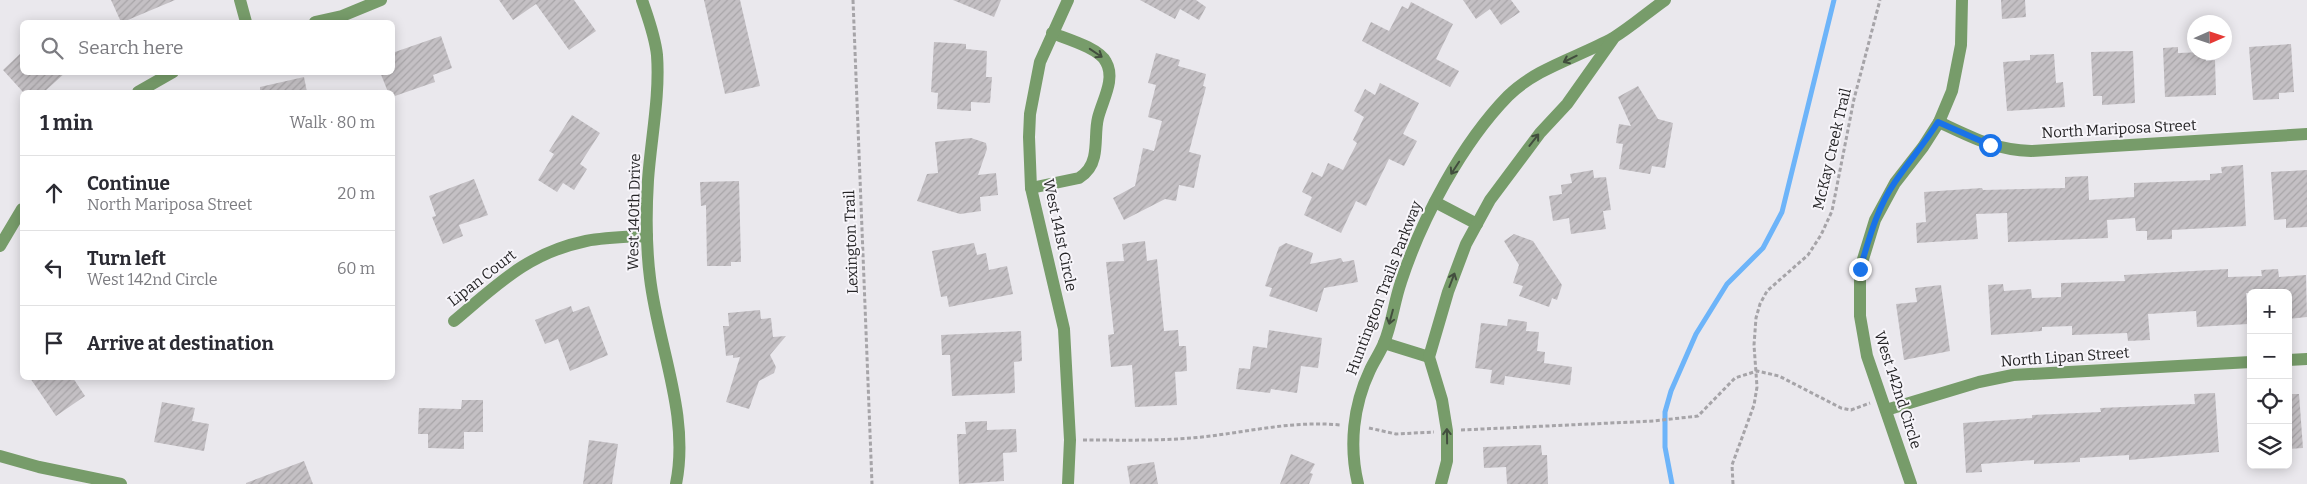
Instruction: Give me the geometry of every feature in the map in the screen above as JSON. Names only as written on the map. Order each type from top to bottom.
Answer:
[{"type":"street","points":[[240,0],[245,20]]},
{"type":"street","points":[[324,20],[342,16],[381,0]]},
{"type":"street","name":"West 140th Drive","points":[[642,0],[652,27],[656,54],[657,82],[648,180],[647,236],[656,321],[673,392],[678,427],[679,463],[676,484]]},
{"type":"street","name":"West 141st Circle","points":[[1068,0],[1040,62],[1030,114],[1029,164],[1032,188],[1064,329],[1070,440],[1068,484]]},
{"type":"street","name":"Huntington Trails Parkway","points":[[1358,484],[1353,464],[1354,426],[1358,403],[1369,371],[1384,343],[1401,282],[1420,233],[1435,202],[1474,139],[1508,96],[1537,75],[1614,37],[1665,0]]},
{"type":"street","name":"West 142nd Circle","points":[[1912,484],[1867,356],[1860,316],[1860,269],[1875,220],[1894,183],[1923,147],[1938,122],[1952,91],[1961,45],[1962,0]]},
{"type":"street","points":[[1032,188],[1079,178],[1085,174],[1094,157],[1098,119],[1108,88],[1107,62],[1098,52],[1052,33]]},
{"type":"street","name":"Huntington Trails Parkway","points":[[1429,357],[1448,292],[1466,244],[1490,200],[1515,164],[1567,104],[1614,37]]},
{"type":"street","points":[[142,90],[168,75]]},
{"type":"street","name":"North Mariposa Street","points":[[1938,122],[1990,145],[2009,150],[2031,151],[2307,134]]},
{"type":"street","points":[[1435,202],[1477,224]]},
{"type":"street","points":[[0,246],[20,212]]},
{"type":"street","name":"Lipan Court","points":[[454,321],[505,276],[531,260],[559,248],[588,240],[647,236]]},
{"type":"street","points":[[1384,343],[1429,357],[1442,400],[1447,431],[1447,461],[1441,484]]},
{"type":"street","points":[[2292,360],[2307,359]]},
{"type":"street","name":"North Lipan Street","points":[[1884,404],[2013,375],[2247,362]]},
{"type":"street","points":[[0,456],[39,468],[120,484]]},
{"type":"path","name":"Lexington Trail","points":[[853,0],[872,484]]},
{"type":"path","name":"McKay Creek Trail","points":[[1733,484],[1732,465],[1754,405],[1757,387],[1755,326],[1760,304],[1767,291],[1808,255],[1832,211],[1854,99],[1880,0]]},
{"type":"path","points":[[1654,421],[1698,416],[1735,378],[1757,371],[1780,376],[1841,408],[1851,410],[1884,404]]},
{"type":"building","points":[[111,0],[175,0],[128,20],[120,20]]},
{"type":"building","points":[[499,0],[574,0],[596,31],[569,50],[536,4],[513,20]]},
{"type":"building","points":[[704,0],[740,0],[760,86],[725,94]]},
{"type":"building","points":[[953,0],[1001,0],[994,17]]},
{"type":"building","points":[[1140,0],[1196,0],[1206,7],[1199,20],[1180,9],[1175,19]]},
{"type":"building","points":[[1463,0],[1511,0],[1520,12],[1501,25],[1490,9],[1476,19]]},
{"type":"building","points":[[2001,0],[2025,0],[2026,17],[2002,19]]},
{"type":"building","points":[[1411,2],[1453,24],[1436,59],[1459,71],[1450,87],[1362,41],[1371,22],[1389,31],[1402,6],[1408,9]]},
{"type":"building","points":[[441,36],[452,68],[433,75],[435,82],[395,96],[395,90],[387,90],[381,75],[395,75],[395,52]]},
{"type":"building","points":[[934,42],[966,44],[966,49],[987,51],[986,77],[992,77],[990,103],[971,102],[971,111],[937,109],[938,93],[931,92]]},
{"type":"building","points":[[2291,44],[2294,92],[2279,93],[2279,99],[2253,100],[2249,47]]},
{"type":"building","points":[[2178,47],[2178,53],[2187,53],[2187,60],[2215,60],[2216,95],[2165,97],[2163,48]]},
{"type":"building","points":[[2133,51],[2135,103],[2102,105],[2102,96],[2093,96],[2091,52]]},
{"type":"building","points":[[1156,53],[1180,60],[1178,66],[1206,74],[1203,86],[1206,87],[1189,152],[1201,155],[1194,188],[1179,185],[1176,201],[1165,199],[1124,220],[1113,198],[1135,186],[1143,148],[1154,151],[1162,121],[1148,117],[1156,85],[1148,83]]},
{"type":"building","points":[[20,54],[20,75],[63,75],[46,90],[21,90],[3,70]]},
{"type":"building","points":[[2054,54],[2056,83],[2063,82],[2065,107],[2007,111],[2003,62],[2030,60],[2030,55]]},
{"type":"building","points":[[304,77],[307,90],[260,90],[260,87]]},
{"type":"building","points":[[1380,83],[1419,103],[1403,134],[1417,141],[1404,166],[1389,159],[1366,206],[1356,201],[1341,233],[1304,215],[1312,197],[1302,192],[1312,172],[1322,177],[1328,163],[1343,170],[1357,143],[1353,140],[1364,117],[1354,111],[1365,89],[1375,95]]},
{"type":"building","points":[[1638,86],[1658,119],[1673,123],[1665,168],[1652,166],[1650,174],[1619,169],[1623,144],[1616,143],[1619,124],[1631,126],[1618,97]]},
{"type":"building","points":[[572,115],[600,133],[580,164],[587,169],[574,190],[563,183],[557,192],[538,180],[554,154],[549,151]]},
{"type":"building","points":[[971,138],[986,143],[987,149],[978,175],[996,173],[998,195],[980,197],[981,211],[960,214],[917,201],[927,174],[938,173],[935,142]]},
{"type":"building","points":[[2243,165],[2246,226],[2172,230],[2172,239],[2147,240],[2147,231],[2136,231],[2135,218],[2107,220],[2108,238],[2008,242],[2007,213],[1976,214],[1978,239],[1917,243],[1916,223],[1926,222],[1924,192],[1982,188],[1983,190],[2065,188],[2065,177],[2088,176],[2089,200],[2134,197],[2134,183],[2210,180],[2210,174],[2222,173],[2221,167]]},
{"type":"building","points":[[1593,170],[1594,178],[1606,177],[1611,210],[1603,211],[1606,229],[1571,234],[1569,218],[1553,221],[1549,196],[1562,194],[1561,185],[1572,183],[1570,174]]},
{"type":"building","points":[[2307,170],[2307,227],[2286,228],[2286,219],[2274,220],[2271,172]]},
{"type":"building","points":[[474,179],[488,215],[459,225],[463,236],[443,244],[432,217],[436,216],[429,196]]},
{"type":"building","points":[[739,181],[741,262],[731,262],[731,266],[707,266],[706,205],[701,206],[700,182]]},
{"type":"building","points":[[1514,234],[1533,241],[1562,285],[1557,300],[1552,298],[1549,307],[1519,296],[1523,286],[1513,283],[1519,265],[1504,241]]},
{"type":"building","points":[[1145,241],[1147,261],[1157,259],[1164,331],[1178,330],[1179,346],[1186,346],[1187,371],[1175,372],[1177,405],[1135,407],[1132,365],[1111,367],[1108,335],[1114,334],[1106,262],[1124,261],[1122,244]]},
{"type":"building","points":[[974,243],[977,255],[986,253],[989,270],[1007,266],[1013,294],[949,307],[947,296],[941,297],[932,251]]},
{"type":"building","points":[[1286,243],[1313,253],[1310,264],[1341,258],[1343,262],[1354,260],[1358,282],[1324,288],[1317,312],[1269,296],[1272,288],[1265,286],[1279,247]]},
{"type":"building","points":[[2228,269],[2228,277],[2262,276],[2261,270],[2278,269],[2279,277],[2306,275],[2307,317],[2292,319],[2292,289],[2247,289],[2247,324],[2197,327],[2196,311],[2148,314],[2150,340],[2128,341],[2127,333],[2072,335],[2072,326],[2042,327],[2042,331],[1991,335],[1988,285],[2003,284],[2004,291],[2031,289],[2032,298],[2061,297],[2061,283],[2125,281],[2124,275]]},
{"type":"building","points":[[1941,285],[1950,351],[1904,360],[1896,304],[1917,302],[1915,288]]},
{"type":"building","points":[[571,306],[573,312],[589,306],[608,355],[570,371],[558,339],[545,344],[535,320]]},
{"type":"building","points":[[760,310],[761,319],[771,318],[773,337],[786,336],[770,355],[776,367],[774,373],[759,381],[749,409],[726,402],[740,357],[726,356],[723,326],[729,326],[728,313]]},
{"type":"building","points":[[1508,319],[1527,322],[1526,331],[1539,332],[1537,351],[1545,352],[1544,363],[1572,367],[1570,385],[1505,376],[1504,385],[1490,383],[1492,370],[1475,368],[1481,323],[1507,326]]},
{"type":"building","points":[[1269,330],[1322,338],[1318,368],[1301,366],[1297,393],[1271,389],[1270,393],[1236,389],[1239,368],[1250,369],[1253,346],[1267,348]]},
{"type":"building","points":[[1021,331],[1022,361],[1014,362],[1015,393],[952,396],[950,355],[942,355],[941,335]]},
{"type":"building","points":[[31,380],[74,380],[85,396],[56,416]]},
{"type":"building","points":[[2215,393],[2219,452],[2129,460],[2129,455],[2080,458],[2080,462],[2034,464],[2034,460],[1981,464],[1982,472],[1966,473],[1963,423],[2032,418],[2032,415],[2101,412],[2100,408],[2195,404],[2194,394]]},
{"type":"building","points":[[2292,394],[2299,394],[2303,448],[2292,449]]},
{"type":"building","points":[[462,400],[483,400],[483,432],[464,432],[464,449],[428,448],[428,434],[418,434],[419,408],[461,409]]},
{"type":"building","points":[[162,402],[195,408],[192,421],[209,424],[204,451],[154,442]]},
{"type":"building","points":[[987,421],[987,430],[1016,429],[1017,452],[1003,453],[1004,481],[959,484],[957,434],[966,434],[965,422]]},
{"type":"building","points":[[589,440],[618,444],[612,484],[583,484]]},
{"type":"building","points":[[1541,445],[1542,455],[1547,455],[1548,484],[1507,484],[1506,467],[1484,468],[1483,447]]},
{"type":"building","points":[[1291,454],[1315,464],[1310,473],[1313,474],[1309,484],[1280,484]]},
{"type":"building","points":[[304,461],[313,484],[246,484],[246,483]]},
{"type":"building","points":[[1154,462],[1158,484],[1130,484],[1127,466]]},
{"type":"waterway","points":[[1672,484],[1665,447],[1665,412],[1671,391],[1696,334],[1727,284],[1763,248],[1782,212],[1834,0]]},
{"type":"route","points":[[1860,269],[1875,220],[1894,183],[1923,147],[1938,122],[1990,145]]}]
